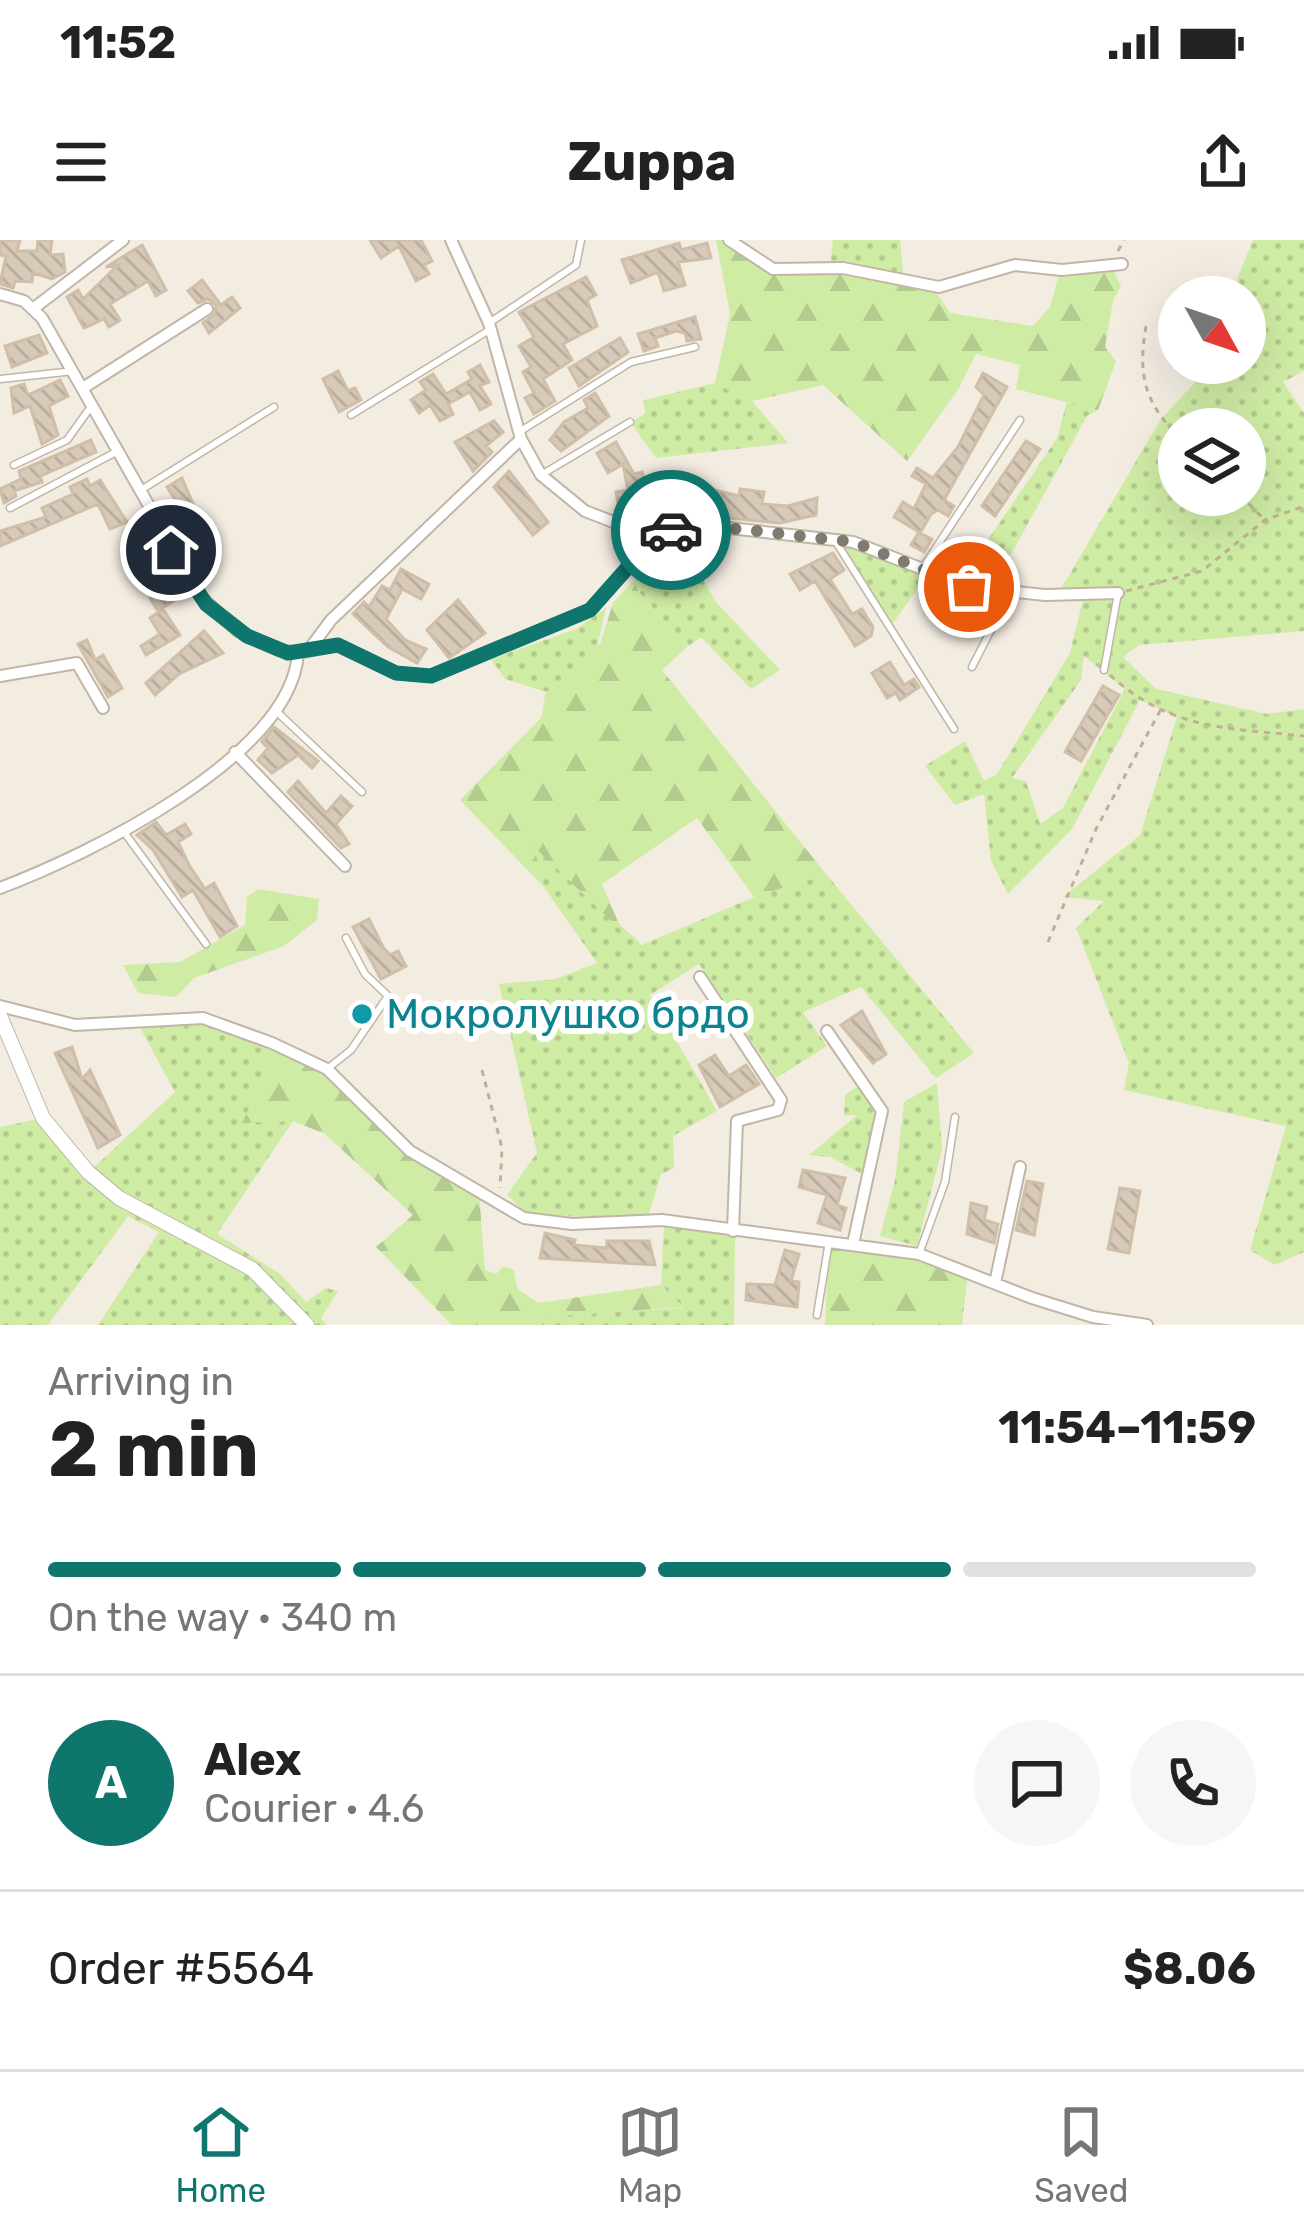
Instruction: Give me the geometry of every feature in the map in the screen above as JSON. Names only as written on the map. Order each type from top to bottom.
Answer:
[{"type":"street","points":[[34,308],[123,240]]},
{"type":"street","points":[[451,240],[490,326],[520,435],[541,475],[585,511],[646,538],[712,526],[874,549],[958,584],[1118,593]]},
{"type":"street","points":[[729,240],[772,269],[843,268],[939,287],[1015,265],[1062,270],[1117,264]]},
{"type":"street","points":[[0,294],[34,308],[206,604],[247,636],[303,652],[338,645],[396,673],[447,673],[590,610],[646,538]]},
{"type":"street","points":[[83,388],[207,309]]},
{"type":"street","points":[[0,888],[124,832],[180,797],[235,752],[276,711],[303,652],[331,620],[520,435]]},
{"type":"street","points":[[0,676],[77,663],[103,708]]},
{"type":"street","points":[[235,752],[345,866]]},
{"type":"street","points":[[700,977],[782,1100],[778,1110],[737,1121],[733,1231]]},
{"type":"street","points":[[0,1006],[75,1024],[202,1018],[327,1069],[410,1151],[513,1214],[548,1222],[662,1220],[919,1254],[1093,1317],[1147,1325]]},
{"type":"street","points":[[0,1016],[44,1118],[88,1172],[119,1198],[245,1264],[307,1325]]},
{"type":"street","points":[[827,1031],[882,1111],[853,1244]]},
{"type":"street","points":[[995,1283],[1020,1167]]},
{"type":"lane","points":[[351,416],[576,265],[581,240]]},
{"type":"lane","points":[[520,435],[631,362],[695,347]]},
{"type":"lane","points":[[0,379],[74,371]]},
{"type":"lane","points":[[14,464],[68,440],[92,405]]},
{"type":"lane","points":[[138,492],[274,407]]},
{"type":"lane","points":[[922,569],[1020,420]]},
{"type":"lane","points":[[541,475],[630,422]]},
{"type":"lane","points":[[10,508],[116,452]]},
{"type":"lane","points":[[646,538],[720,540]]},
{"type":"lane","points":[[836,542],[953,729]]},
{"type":"lane","points":[[972,668],[1011,590]]},
{"type":"lane","points":[[1104,670],[1118,593]]},
{"type":"lane","points":[[276,711],[362,792]]},
{"type":"lane","points":[[124,832],[206,944]]},
{"type":"lane","points":[[327,1069],[351,1050],[388,996],[365,974],[346,938]]},
{"type":"lane","points":[[919,1254],[945,1182],[956,1117]]},
{"type":"lane","points":[[817,1315],[829,1241]]},
{"type":"path","points":[[1117,264],[1124,240]]},
{"type":"path","points":[[1146,326],[1141,373],[1146,396],[1158,411]]},
{"type":"path","points":[[1118,593],[1202,571],[1265,520],[1304,506]]},
{"type":"path","points":[[1261,516],[1265,520]]},
{"type":"path","points":[[1104,670],[1160,711],[1216,730],[1304,736]]},
{"type":"path","points":[[1048,942],[1096,829],[1160,711]]},
{"type":"path","points":[[482,1070],[502,1148],[504,1178],[494,1201]]},
{"type":"green space","points":[[716,240],[729,240],[765,266],[821,267],[932,286],[950,313],[1033,326],[1050,307],[1058,278],[1113,269],[1121,286],[1113,301],[1105,347],[1116,361],[1098,410],[1016,389],[1020,365],[976,354],[959,388],[907,461],[823,385],[752,401],[715,383],[730,314]]},
{"type":"green space","points":[[833,240],[900,240],[904,281],[830,267]]},
{"type":"green space","points":[[1253,240],[1304,240],[1304,371],[1283,382],[1304,413],[1304,631],[1139,645],[1123,657],[1156,689],[1267,714],[1304,709],[1304,1252],[1275,1265],[1250,1250],[1286,1126],[1124,1090],[1129,1063],[1076,928],[1104,901],[1063,897],[1140,835],[1177,717],[1140,700],[1072,829],[1008,894],[991,861],[984,794],[955,805],[925,766],[965,741],[984,781],[997,774],[1070,653],[1084,595],[1058,594],[1158,424],[1158,516],[1266,516],[1266,408],[1171,408],[1194,384],[1266,384],[1266,276],[1238,276]],"holes":[[[1084,656],[1125,689],[1063,808],[1040,824],[1026,781],[1012,778],[1081,680]]]},
{"type":"green space","points":[[715,383],[752,401],[788,443],[656,458],[630,422],[645,414],[644,400]]},
{"type":"green space","points":[[1067,402],[1098,410],[1087,416],[992,589],[958,584],[1057,438]]},
{"type":"green space","points":[[836,542],[922,569],[916,591],[892,624]]},
{"type":"green space","points":[[706,547],[634,580],[638,591],[687,647],[662,670],[826,874],[754,897],[697,818],[602,884],[622,931],[534,847],[544,887],[460,800],[542,717],[545,694],[600,644],[613,603],[659,552]]},
{"type":"green space","points":[[690,556],[715,601],[780,670],[751,689],[701,637],[687,647],[638,591],[634,580]]},
{"type":"green space","points":[[606,608],[597,647],[547,692],[505,679],[491,659],[576,629]]},
{"type":"green space","points":[[533,845],[642,945],[754,897],[826,874],[974,1053],[936,1078],[861,987],[803,1012],[827,1046],[776,1078],[699,964],[650,995],[717,1111],[673,1136],[674,1168],[661,1174],[647,1220],[527,1214],[507,1195],[537,1153],[499,984],[556,979],[597,963],[544,887]]},
{"type":"green space","points":[[258,889],[319,899],[317,920],[284,946],[194,978],[176,997],[138,993],[123,965],[180,962],[245,925],[247,897]]},
{"type":"green space","points":[[199,1020],[271,1044],[264,1078],[243,1122],[293,1121],[217,1234],[280,1274],[306,1302],[326,1288],[338,1291],[321,1318],[327,1325],[98,1325],[159,1232],[128,1216],[48,1325],[0,1325],[0,1127],[43,1118],[89,1172],[175,1092],[137,1022]]},
{"type":"green space","points":[[271,1044],[327,1064],[412,1157],[479,1193],[485,1270],[496,1274],[504,1266],[514,1270],[517,1288],[538,1303],[661,1285],[684,1307],[531,1318],[557,1325],[452,1325],[376,1247],[413,1215],[325,1134],[293,1121],[242,1123],[264,1078]]},
{"type":"green space","points":[[865,1081],[881,1107],[864,1175],[830,1157],[809,1155],[857,1115],[844,1116],[845,1095]]},
{"type":"green space","points":[[937,1083],[942,1149],[917,1246],[880,1236],[895,1180],[904,1102]]},
{"type":"green space","points":[[664,1226],[735,1233],[734,1325],[557,1325],[526,1317],[683,1308],[661,1285]]},
{"type":"green space","points":[[829,1241],[924,1255],[968,1272],[962,1325],[825,1325]]},
{"type":"building","points":[[0,240],[20,240],[17,251],[37,251],[38,240],[52,240],[50,255],[63,254],[65,272],[52,279],[33,273],[32,282],[15,281],[13,288],[0,284],[6,256],[0,255]]},
{"type":"building","points":[[370,240],[421,240],[432,261],[424,265],[429,274],[416,281],[399,246],[381,258]]},
{"type":"building","points":[[679,243],[681,250],[707,243],[711,258],[678,262],[685,285],[664,291],[658,272],[631,283],[622,260]]},
{"type":"building","points":[[142,245],[166,290],[156,296],[148,281],[110,304],[120,320],[109,327],[104,319],[84,328],[67,297],[78,290],[83,299],[118,265],[106,267]]},
{"type":"building","points":[[586,277],[596,295],[587,300],[597,326],[563,344],[572,360],[543,379],[555,401],[534,414],[525,398],[534,393],[523,372],[531,367],[519,346],[534,337],[519,312]]},
{"type":"building","points":[[202,280],[221,305],[232,297],[240,308],[209,333],[203,323],[215,314],[216,305],[208,299],[198,303],[188,291]]},
{"type":"building","points":[[695,317],[701,339],[687,341],[685,333],[676,331],[655,338],[658,346],[644,351],[638,334]]},
{"type":"building","points":[[39,335],[47,353],[12,367],[5,346]]},
{"type":"building","points":[[620,338],[628,352],[579,386],[569,368]]},
{"type":"building","points":[[480,365],[489,382],[480,386],[491,404],[480,410],[470,392],[448,404],[453,414],[440,421],[430,405],[419,413],[411,400],[426,390],[420,382],[433,374],[446,394],[472,379],[468,372]]},
{"type":"building","points":[[338,371],[348,391],[355,388],[361,400],[339,412],[323,379]]},
{"type":"building","points":[[983,373],[1007,387],[944,500],[954,506],[948,516],[938,510],[931,514],[920,533],[932,539],[924,552],[911,545],[919,532],[894,517],[903,502],[914,509],[926,484],[912,476],[917,468],[933,478],[958,447],[984,395],[976,387]]},
{"type":"building","points":[[60,380],[68,396],[49,406],[58,435],[42,444],[30,406],[14,413],[11,388],[24,384],[28,395]]},
{"type":"building","points":[[595,393],[609,416],[561,451],[550,440],[564,422],[588,408],[584,400]]},
{"type":"building","points":[[494,421],[503,432],[486,446],[492,452],[473,471],[455,442]]},
{"type":"building","points":[[91,440],[96,452],[40,476],[42,482],[14,491],[16,496],[4,503],[0,489],[21,479],[19,471]]},
{"type":"building","points":[[1026,441],[1040,449],[995,516],[982,506]]},
{"type":"building","points":[[616,442],[634,474],[642,472],[656,522],[633,502],[618,504],[616,492],[628,490],[623,464],[608,473],[597,453]]},
{"type":"building","points":[[509,471],[548,522],[533,535],[494,487]]},
{"type":"building","points":[[182,478],[206,534],[192,542],[170,509],[178,504],[167,487]]},
{"type":"building","points":[[87,479],[90,486],[100,480],[127,522],[110,529],[98,504],[0,546],[0,531],[46,517],[42,508],[73,494],[70,487]]},
{"type":"building","points":[[669,485],[679,485],[679,494],[697,494],[697,486],[739,496],[740,489],[764,492],[762,504],[788,506],[817,498],[816,515],[780,523],[670,512]]},
{"type":"building","points":[[147,545],[169,575],[162,579],[175,600],[158,611],[150,598],[156,595],[128,557]]},
{"type":"building","points":[[833,553],[844,570],[830,579],[852,614],[862,609],[873,627],[871,636],[855,646],[815,581],[800,590],[790,574]]},
{"type":"building","points":[[401,569],[429,584],[421,599],[402,589],[386,619],[405,640],[426,649],[417,663],[388,647],[353,614],[364,602],[369,607],[382,586],[390,590]]},
{"type":"building","points":[[458,600],[485,633],[449,658],[427,630]]},
{"type":"building","points":[[163,609],[180,635],[146,655],[141,646],[160,634],[150,618]]},
{"type":"building","points":[[204,631],[223,653],[179,674],[155,695],[146,683]]},
{"type":"building","points":[[87,640],[95,660],[103,655],[122,688],[108,697],[78,644]]},
{"type":"building","points":[[890,662],[904,685],[914,679],[919,687],[900,700],[896,693],[887,698],[872,673]]},
{"type":"building","points":[[1103,686],[1119,695],[1081,761],[1065,752]]},
{"type":"building","points":[[274,727],[318,761],[312,768],[298,755],[272,773],[258,760],[268,748],[262,742]]},
{"type":"building","points":[[298,781],[326,813],[341,796],[352,806],[336,824],[349,844],[341,848],[288,792]]},
{"type":"building","points":[[156,822],[166,835],[185,824],[191,834],[178,842],[189,865],[205,889],[214,883],[237,926],[220,937],[193,890],[182,897],[153,850],[137,835]]},
{"type":"building","points":[[369,919],[383,947],[390,955],[398,951],[406,966],[381,979],[353,927]]},
{"type":"building","points":[[862,1011],[886,1054],[873,1063],[841,1025]]},
{"type":"building","points":[[72,1047],[82,1079],[90,1070],[120,1135],[98,1148],[55,1053]]},
{"type":"building","points":[[715,1055],[729,1076],[746,1065],[759,1084],[720,1107],[699,1065]]},
{"type":"building","points":[[803,1170],[845,1178],[837,1205],[846,1208],[840,1230],[818,1223],[827,1195],[799,1187]]},
{"type":"building","points":[[1027,1181],[1043,1184],[1034,1235],[1016,1230]]},
{"type":"building","points":[[1120,1188],[1140,1191],[1129,1253],[1108,1249]]},
{"type":"building","points":[[971,1203],[987,1207],[984,1220],[998,1224],[994,1243],[967,1234]]},
{"type":"building","points":[[545,1233],[575,1240],[574,1245],[607,1248],[607,1241],[649,1241],[655,1265],[540,1258]]},
{"type":"building","points":[[785,1250],[799,1254],[791,1281],[799,1282],[797,1307],[746,1300],[747,1284],[775,1285]]},
{"type":"way so far","points":[[671,530],[712,526],[853,542],[969,587]]},
{"type":"place","name":"Мокролушко брдо","points":[[362,1014]]},
{"type":"route","points":[[171,550],[206,604],[247,636],[288,653],[338,645],[396,673],[431,676],[590,610],[637,557],[647,532],[671,530]]}]
